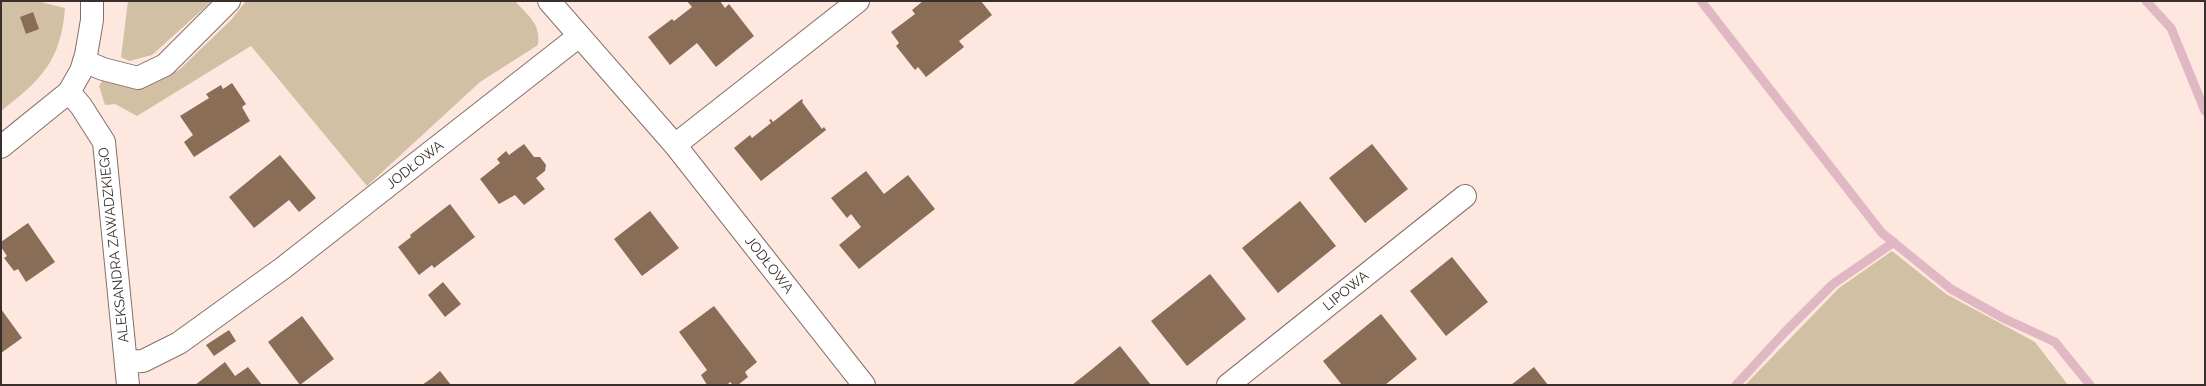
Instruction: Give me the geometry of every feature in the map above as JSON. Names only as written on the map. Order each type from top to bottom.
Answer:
[{"type":"street","points":[[1,147],[69,92],[81,71],[84,61],[90,37],[92,1]]},
{"type":"street","points":[[84,61],[103,69],[138,78],[165,65],[229,1]]},
{"type":"street","points":[[549,1],[579,36]]},
{"type":"street","points":[[674,145],[858,1]]},
{"type":"street","name":"JODŁOWA","points":[[126,362],[143,361],[179,344],[283,268],[579,36],[674,145],[864,385]]},
{"type":"street","name":"ALEKSANDRA ZAWADZKIEGO","points":[[69,92],[81,106],[104,142],[128,385]]},
{"type":"street","name":"LIPOWA","points":[[1228,385],[1465,196]]},
{"type":"shaded area","points":[[1,1],[37,1],[65,8],[63,26],[54,56],[38,79],[1,111]]},
{"type":"shaded area","points":[[128,1],[212,1],[152,55],[129,61],[121,57]]},
{"type":"shaded area","points":[[246,1],[515,1],[535,25],[538,31],[538,45],[480,82],[367,186],[251,46],[137,116],[115,104],[105,105],[99,86],[104,78],[144,88],[179,70],[231,20]]},
{"type":"shaded area","points":[[1892,251],[1946,294],[2035,342],[2068,385],[1745,385],[1839,288]]},
{"type":"building","points":[[687,1],[720,1],[725,8],[729,4],[754,36],[716,67],[697,43],[670,65],[648,37],[672,19],[674,21],[692,7]]},
{"type":"building","points":[[923,1],[981,1],[992,15],[959,41],[964,47],[926,77],[918,67],[915,70],[896,46],[899,43],[891,32],[915,14],[912,10]]},
{"type":"building","points":[[33,12],[39,29],[26,34],[20,17]]},
{"type":"building","points":[[232,83],[246,104],[242,107],[250,121],[194,157],[184,142],[193,135],[180,116],[209,98],[206,94],[221,85],[223,89]]},
{"type":"building","points":[[802,99],[802,102],[822,129],[824,127],[826,130],[761,181],[734,148],[750,135],[752,138],[771,123],[769,120],[771,119],[773,122]]},
{"type":"building","points":[[524,144],[534,157],[540,157],[546,165],[545,171],[536,178],[545,189],[524,205],[515,195],[499,204],[480,179],[500,163],[497,159],[506,151],[509,155]]},
{"type":"building","points":[[1372,144],[1408,189],[1365,223],[1329,178]]},
{"type":"building","points":[[280,155],[316,198],[299,212],[289,200],[254,228],[229,197]]},
{"type":"building","points":[[866,171],[884,194],[908,175],[935,209],[859,269],[839,245],[861,227],[851,214],[847,218],[831,198]]},
{"type":"building","points":[[1300,201],[1336,246],[1278,293],[1242,248]]},
{"type":"building","points":[[450,204],[475,237],[434,268],[432,265],[419,275],[398,247],[411,237],[410,235]]},
{"type":"building","points":[[650,211],[679,248],[642,276],[614,239]]},
{"type":"building","points":[[28,223],[55,262],[26,282],[18,269],[14,271],[4,258],[7,256],[1,247],[1,242]]},
{"type":"building","points":[[1452,257],[1488,302],[1446,336],[1410,291]]},
{"type":"building","points":[[1210,274],[1246,319],[1187,366],[1151,321]]},
{"type":"building","points":[[443,282],[461,304],[445,317],[428,295]]},
{"type":"building","points":[[714,306],[757,362],[745,372],[748,377],[738,385],[733,385],[730,382],[727,385],[707,385],[701,375],[707,370],[679,332]]},
{"type":"building","points":[[1,309],[22,338],[1,353]]},
{"type":"building","points":[[1381,314],[1417,359],[1385,385],[1342,385],[1323,361]]},
{"type":"building","points":[[302,316],[334,359],[300,385],[268,342]]},
{"type":"building","points":[[229,330],[236,341],[214,356],[206,345]]},
{"type":"building","points":[[1120,346],[1151,385],[1072,385],[1091,370]]},
{"type":"building","points":[[225,362],[235,376],[248,367],[262,385],[195,385]]},
{"type":"building","points":[[1534,367],[1548,385],[1511,385]]},
{"type":"building","points":[[440,371],[451,385],[422,385],[432,378]]},
{"type":"waterway","points":[[1701,1],[1882,233],[1951,289],[2003,318],[2055,342],[2090,385]]},
{"type":"waterway","points":[[2146,1],[2171,28],[2205,111]]},
{"type":"waterway","points":[[1736,385],[1784,333],[1833,284],[1894,242]]}]
